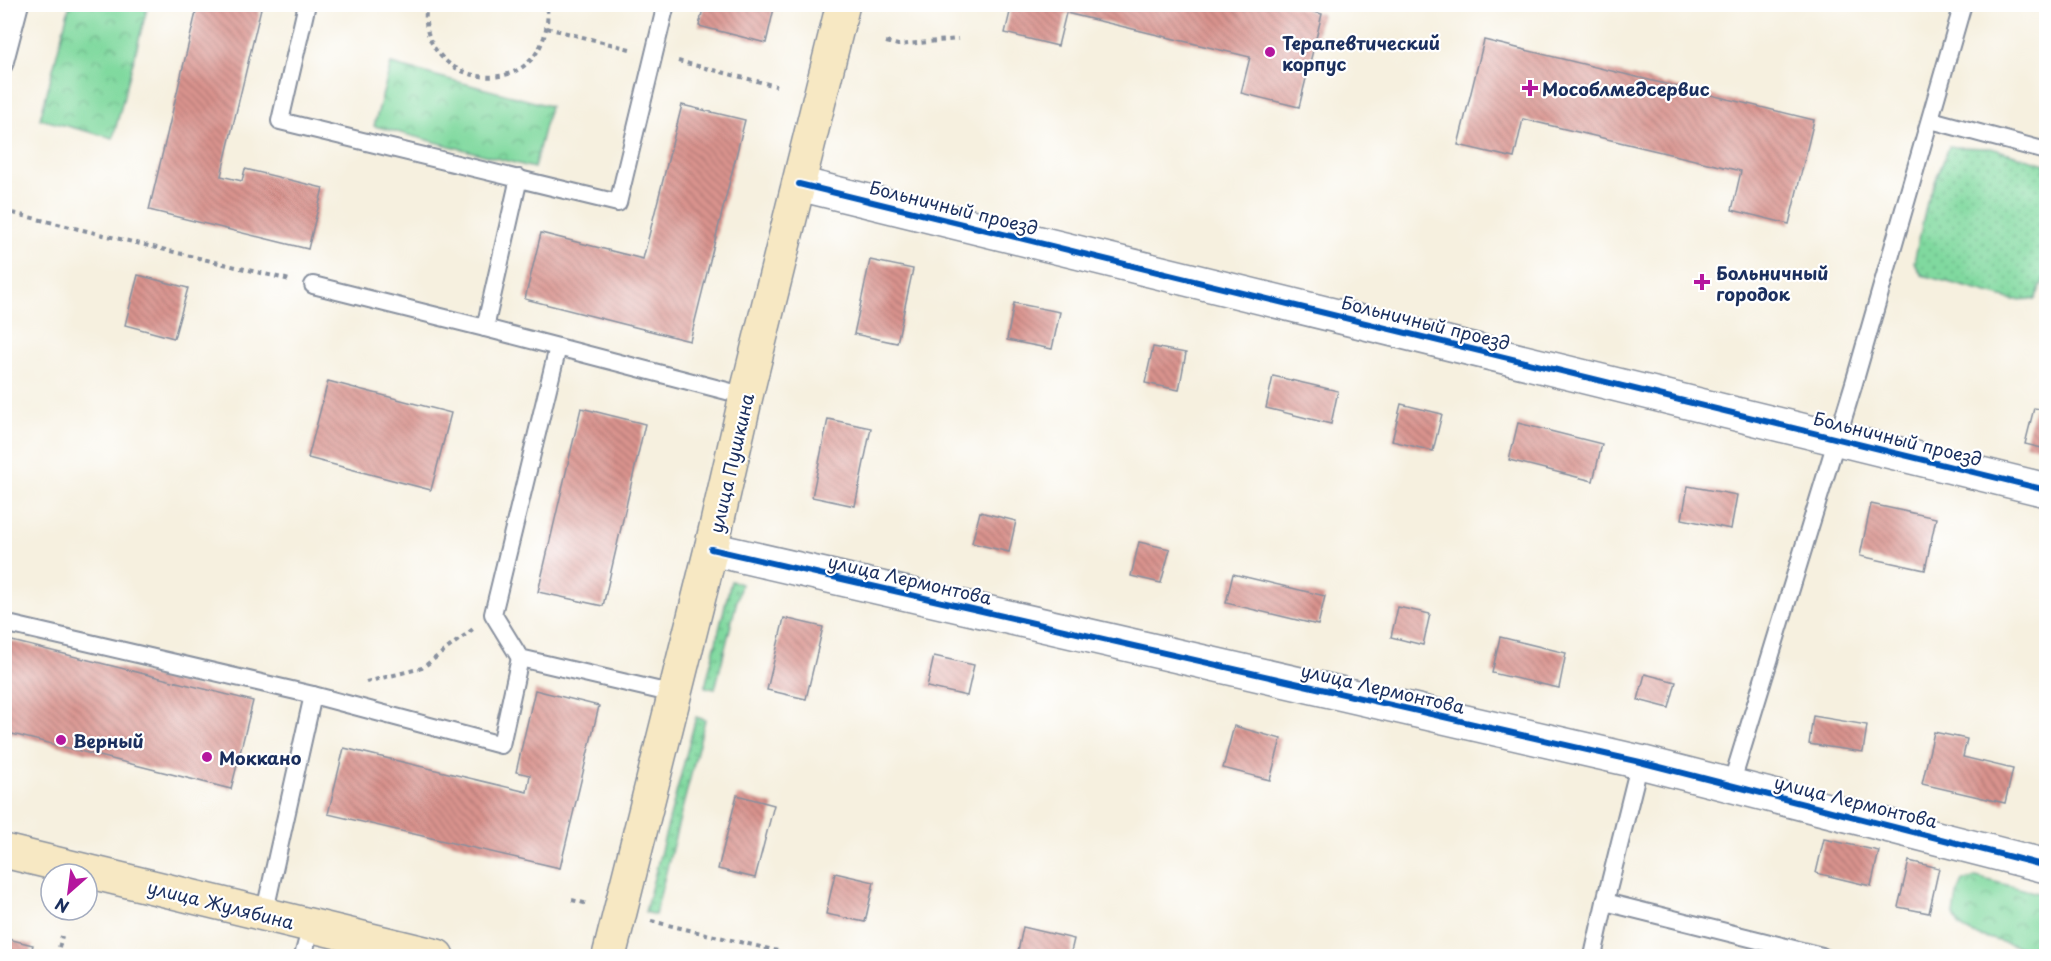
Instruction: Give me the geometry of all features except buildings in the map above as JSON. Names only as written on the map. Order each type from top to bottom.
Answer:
[{"type":"main road","name":"улица Пушкина","points":[[609,957],[843,4]]},
{"type":"main road","name":"улица Жулябина","points":[[4,851],[264,915],[307,941],[437,957]]},
{"type":"street","name":"Больничный проезд","points":[[799,184],[2046,490]]},
{"type":"street","name":"улица Лермонтова","points":[[711,549],[1640,762],[2046,866]]},
{"type":"lane","points":[[4,65],[20,4]]},
{"type":"lane","points":[[307,4],[280,121],[618,203],[666,4]]},
{"type":"lane","points":[[1731,785],[1931,120],[1963,4]]},
{"type":"lane","points":[[1931,120],[2046,151]]},
{"type":"lane","points":[[485,328],[519,178]]},
{"type":"lane","points":[[313,285],[746,396]]},
{"type":"lane","points":[[4,623],[313,695],[501,745],[520,658],[493,614],[558,347]]},
{"type":"lane","points":[[520,658],[674,694]]},
{"type":"lane","points":[[264,915],[313,695]]},
{"type":"lane","points":[[1593,957],[1640,762]]},
{"type":"lane","points":[[1605,902],[1822,957]]},
{"type":"path","points":[[427,4],[426,26],[432,44],[441,57],[453,67],[477,77],[495,77],[518,69],[537,52],[547,28],[546,4]]},
{"type":"path","points":[[886,42],[898,45],[958,39]]},
{"type":"path","points":[[4,211],[313,285]]},
{"type":"path","points":[[313,695],[422,668],[493,614]]},
{"type":"path","points":[[572,900],[799,957]]},
{"type":"path","points":[[57,957],[62,936]]},
{"type":"green space","points":[[70,4],[148,5],[113,138],[40,119]]},
{"type":"green space","points":[[391,64],[550,106],[534,168],[374,126]]},
{"type":"green space","points":[[1949,147],[1991,148],[2046,164],[2046,276],[2035,299],[2013,300],[1922,275],[1914,262],[1927,202]]},
{"type":"green space","points":[[731,581],[741,584],[715,689],[705,687]]},
{"type":"green space","points":[[696,717],[705,720],[655,915],[645,912]]},
{"type":"green space","points":[[1976,877],[2046,895],[2046,954],[1973,934],[1960,927],[1954,915],[1957,895],[1963,881]]},
{"type":"cycle path","points":[[799,184],[2046,490]]},
{"type":"cycle path","points":[[711,549],[1640,762],[2046,866]]},
{"type":"place","name":"Терапевтический корпус","points":[[1270,52]]},
{"type":"place","name":"Мособлмедсервис","points":[[1530,88]]},
{"type":"place","name":"Больничный городок","points":[[1702,282]]},
{"type":"place","name":"Верный","points":[[61,740]]},
{"type":"place","name":"Моккано","points":[[207,757]]}]
